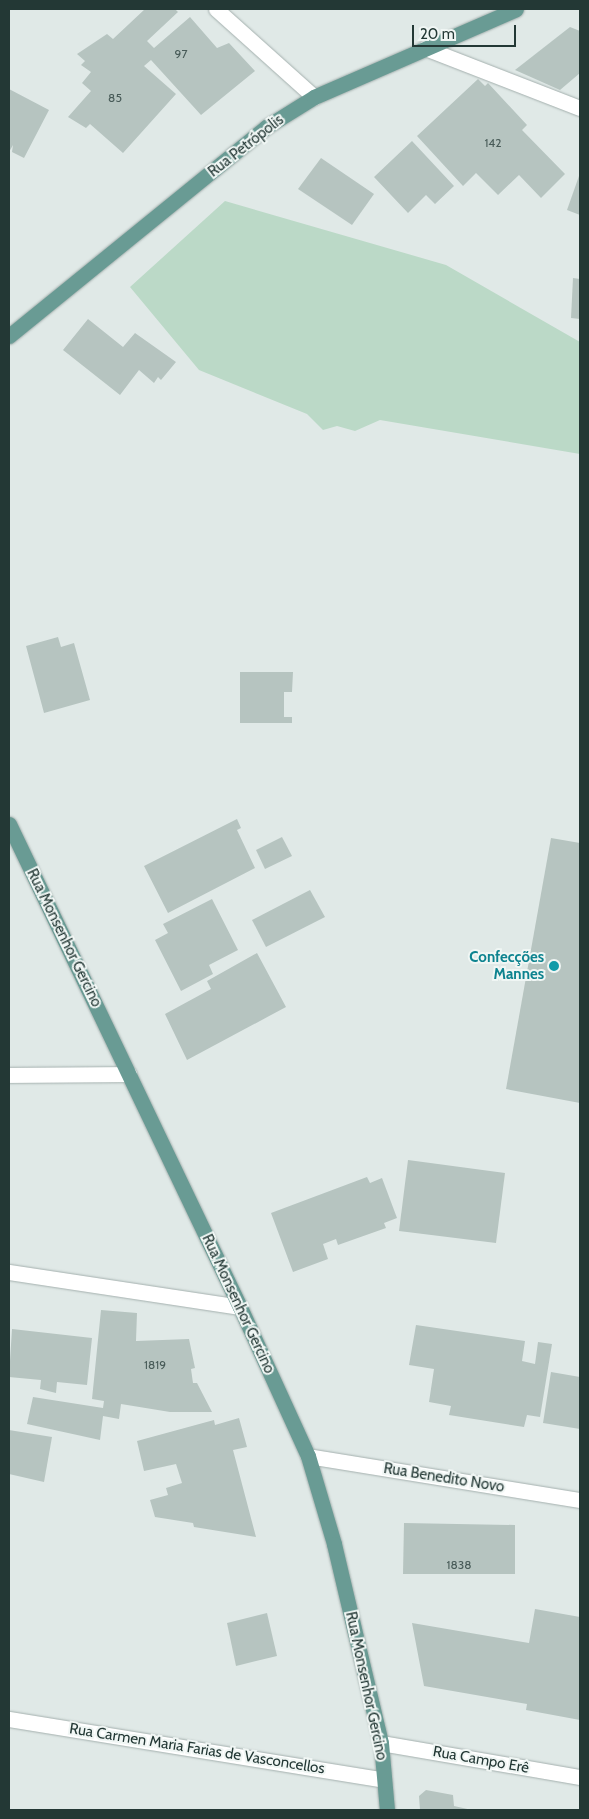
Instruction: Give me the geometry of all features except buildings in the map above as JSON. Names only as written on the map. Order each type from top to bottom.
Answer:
[{"type":"main road","name":"Rua Petrópolis","points":[[9,336],[266,127],[314,97],[505,11]]},
{"type":"main road","name":"Rua Monsenhor Gercino","points":[[9,824],[240,1307],[308,1456],[334,1544],[381,1743],[387,1810]]},
{"type":"street","points":[[216,9],[314,97]]},
{"type":"street","points":[[425,48],[580,108]]},
{"type":"street","points":[[9,1075],[129,1074]]},
{"type":"street","points":[[9,1272],[240,1307]]},
{"type":"street","name":"Rua Benedito Novo","points":[[308,1456],[580,1500]]},
{"type":"street","name":"Rua Carmen Maria Farias de Vasconcellos","points":[[9,1719],[384,1780]]},
{"type":"street","name":"Rua Campo Erê","points":[[381,1743],[580,1777]]},
{"type":"green space","points":[[225,201],[446,265],[580,342],[580,454],[380,420],[355,431],[337,426],[323,430],[307,414],[199,370],[130,287]]},
{"type":"place","name":"Confecções Mannes","points":[[554,966]]}]
